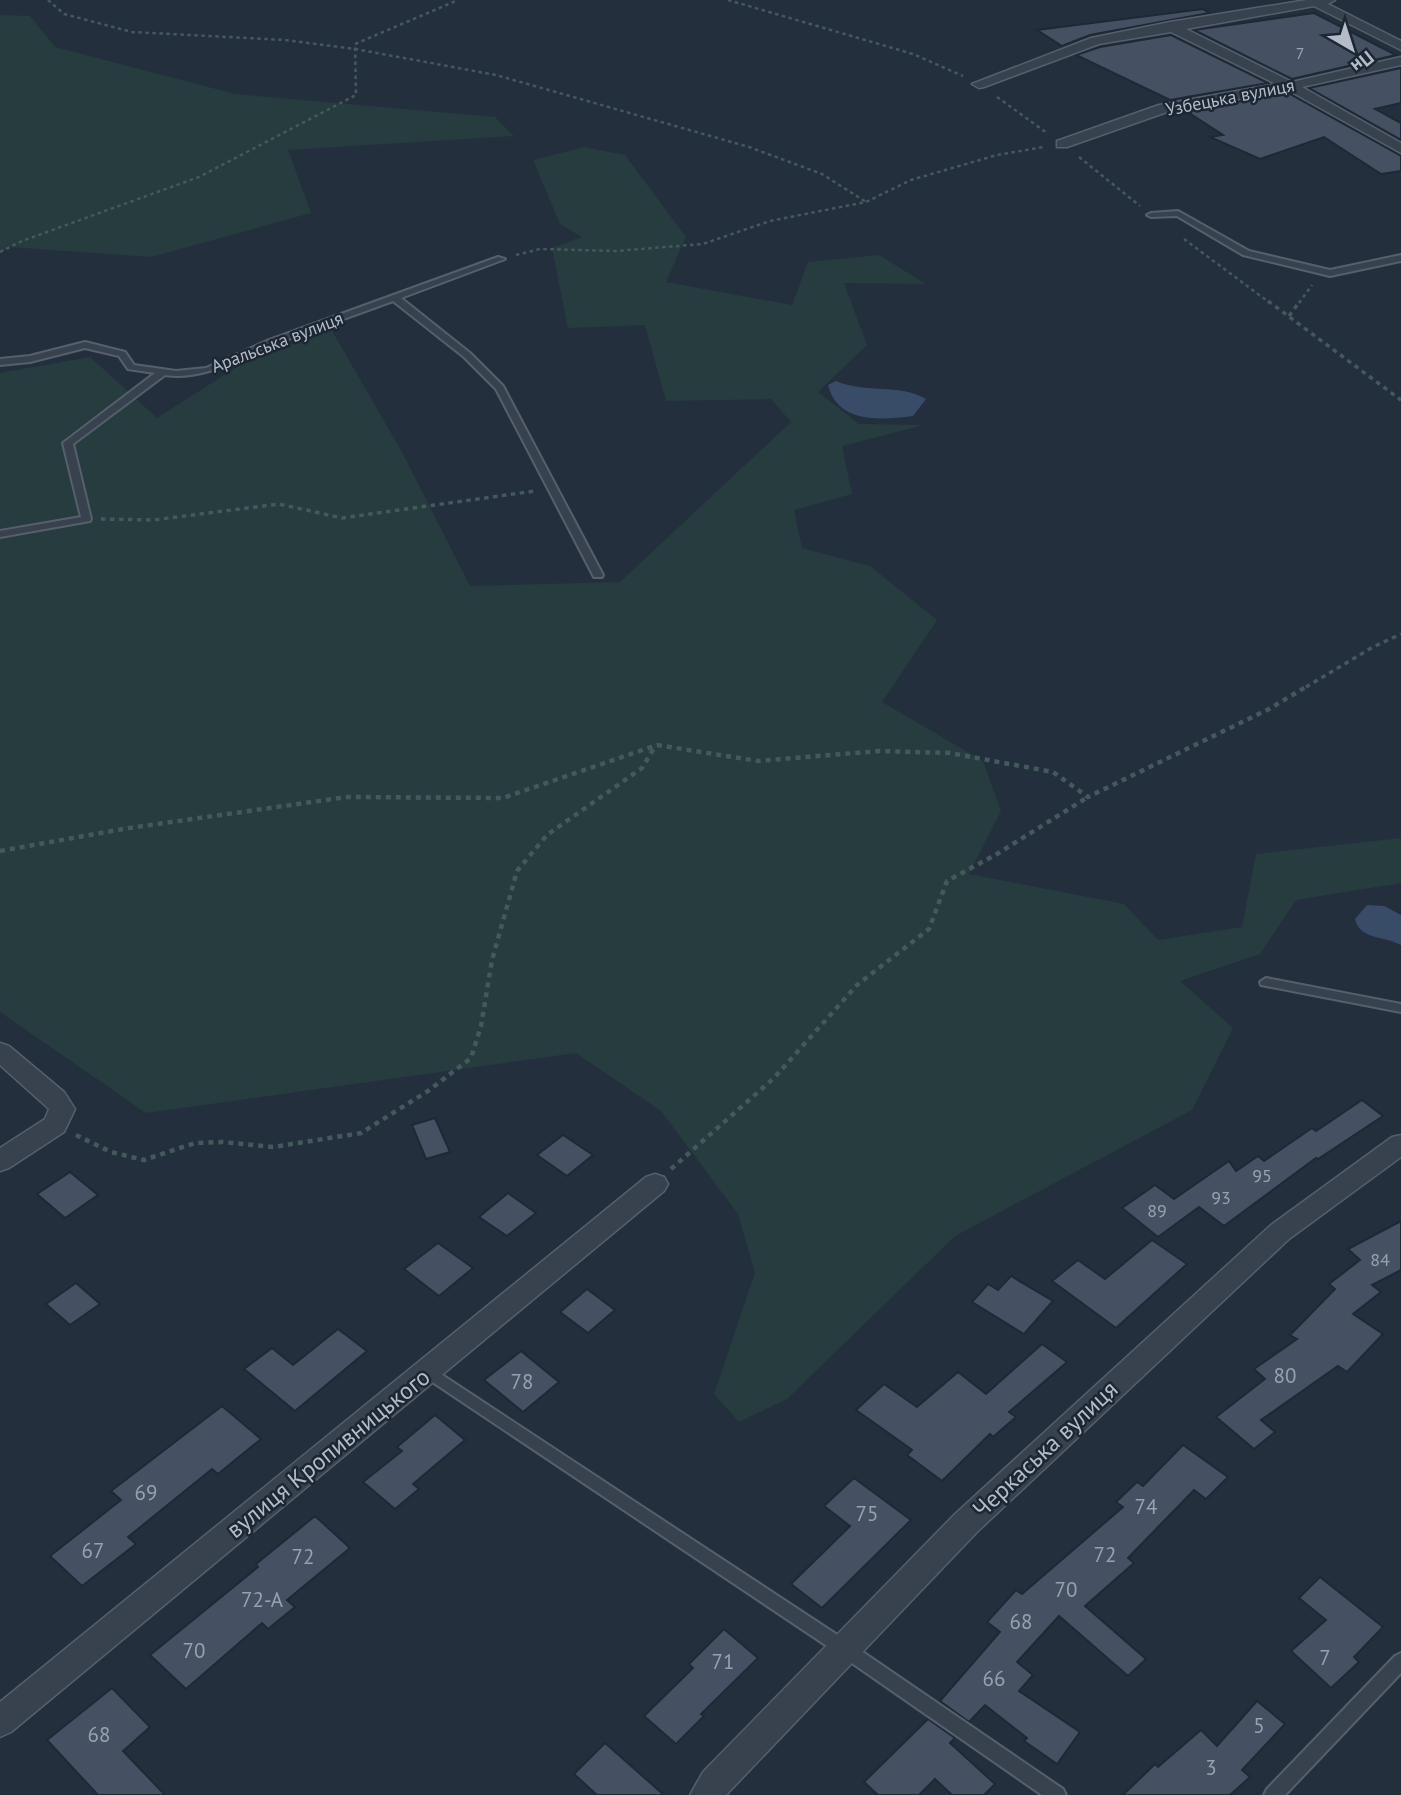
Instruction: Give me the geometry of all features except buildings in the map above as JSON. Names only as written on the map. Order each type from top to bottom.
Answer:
[{"type":"street","points":[[979,84],[1096,41],[1322,1],[1401,46]]},
{"type":"street","points":[[1170,26],[1290,86],[1401,149]]},
{"type":"street","name":"Узбецька вулиця","points":[[1062,144],[1164,108],[1290,86],[1401,61]]},
{"type":"street","points":[[0,1052],[55,1098],[62,1109],[55,1125],[0,1161]]},
{"type":"street","name":"Черкаська вулиця","points":[[715,1791],[965,1523],[1280,1232],[1401,1144]]},
{"type":"street","name":"вулиця Кропивницького","points":[[0,1722],[655,1184]]},
{"type":"lane","points":[[1151,215],[1178,213],[1246,254],[1330,273],[1401,258]]},
{"type":"lane","name":"Аральська вулиця","points":[[0,362],[30,359],[85,345],[122,354],[131,368],[176,374],[208,370],[270,343],[501,259]]},
{"type":"lane","points":[[395,298],[467,355],[500,388],[598,575]]},
{"type":"lane","points":[[0,534],[86,519],[68,443],[163,372]]},
{"type":"lane","points":[[1266,982],[1401,1008]]},
{"type":"lane","points":[[427,1371],[845,1649],[1057,1795]]},
{"type":"lane","points":[[1273,1795],[1401,1661]]},
{"type":"path","points":[[48,0],[64,14],[132,32],[247,37],[355,49],[496,75],[694,130],[822,174],[866,202]]},
{"type":"path","points":[[0,252],[22,241],[199,177],[356,95],[355,44],[458,0]]},
{"type":"path","points":[[727,0],[913,54],[979,84]]},
{"type":"path","points":[[501,259],[540,248],[616,251],[703,244],[770,221],[866,202],[911,180],[985,159],[1062,144]]},
{"type":"path","points":[[1289,316],[1313,284],[1330,273]]},
{"type":"path","points":[[86,519],[153,520],[279,504],[342,518],[553,489]]},
{"type":"path","points":[[655,1184],[774,1078],[857,985],[929,929],[947,881],[997,854],[1088,797],[1269,709],[1373,647],[1401,634]]},
{"type":"path","points":[[0,850],[129,828],[347,797],[503,798],[657,745],[758,761],[879,751],[950,754],[1053,772],[1088,797]]},
{"type":"path","points":[[55,1125],[111,1152],[144,1160],[195,1143],[222,1142],[273,1147],[360,1133],[428,1091],[471,1058],[481,1026],[492,960],[517,871],[547,835],[642,768],[657,745]]},
{"type":"green space","points":[[0,15],[30,16],[55,47],[235,94],[495,117],[514,136],[288,150],[311,213],[151,257],[9,247],[0,254]]},
{"type":"green space","points":[[584,147],[625,155],[686,237],[666,282],[792,305],[808,262],[879,255],[926,284],[844,283],[867,345],[818,392],[859,424],[924,425],[842,446],[852,494],[794,510],[802,548],[870,566],[937,620],[882,702],[983,761],[1001,811],[969,874],[1124,904],[1158,940],[1242,927],[1256,854],[1401,838],[1401,883],[1296,900],[1260,954],[1180,981],[1233,1028],[1192,1110],[955,1236],[787,1399],[739,1422],[714,1394],[755,1273],[738,1214],[661,1111],[576,1053],[146,1113],[0,1012],[0,373],[90,357],[157,418],[246,361],[331,329],[403,454],[470,586],[620,582],[791,422],[771,399],[666,401],[645,325],[568,328],[552,248],[582,237],[560,224],[533,160]]},
{"type":"water","points":[[836,381],[859,387],[905,391],[926,399],[913,416],[862,417],[841,407],[833,398],[828,385]]},
{"type":"water","points":[[1367,905],[1384,906],[1401,915],[1401,945],[1362,931],[1355,919]]}]
